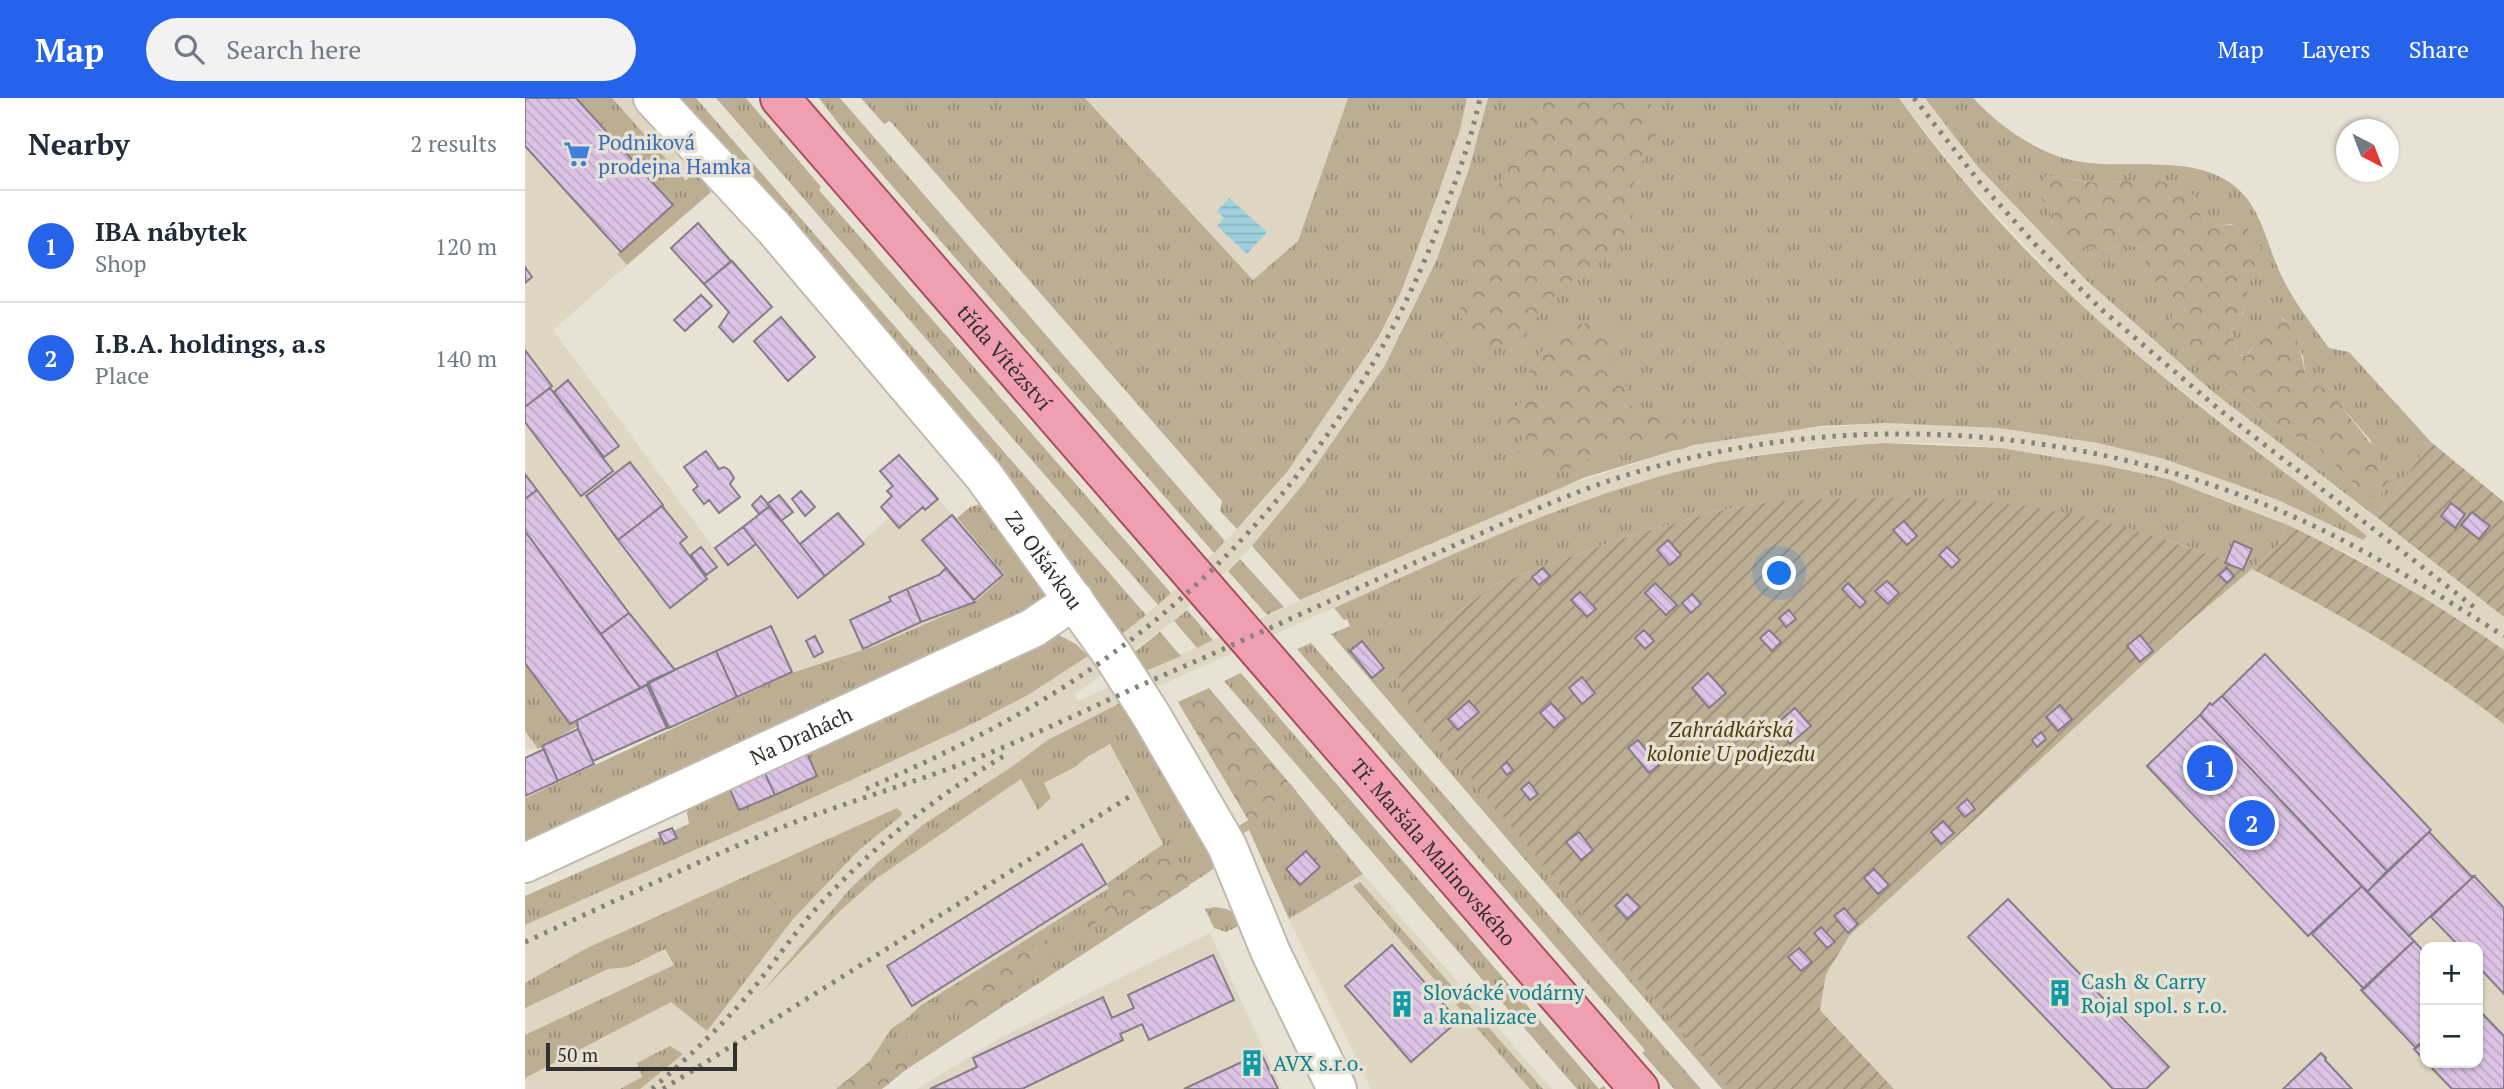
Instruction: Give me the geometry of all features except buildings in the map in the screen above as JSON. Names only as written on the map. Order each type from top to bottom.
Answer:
[{"type":"main road","name":"třída Vítězství","points":[[780,98],[1228,616]]},
{"type":"main road","name":"Tř. Maršála Malinovského","points":[[1228,616],[1639,1089]]},
{"type":"street","name":"Za Olšávkou","points":[[653,98],[774,228],[959,445],[1030,537],[1074,600],[1134,687],[1227,846],[1271,954],[1337,1089]]},
{"type":"street","name":"Na Drahách","points":[[525,863],[1033,628],[1074,600]]},
{"type":"shaded area","points":[[525,98],[633,98],[666,133],[711,192],[553,330],[714,548],[770,506],[825,576],[890,517],[899,527],[923,507],[925,509],[938,499],[1005,575],[975,602],[875,646],[792,672],[771,627],[577,719],[578,726],[538,749],[525,749]]},
{"type":"shaded area","points":[[1085,98],[1348,98],[1298,241],[1253,280]]},
{"type":"shaded area","points":[[1467,98],[1488,98],[1469,169],[1437,259],[1384,367],[1304,483],[1252,546],[1174,621],[1075,694],[1078,701],[1364,572],[1564,486],[1693,445],[1786,430],[1886,423],[1999,428],[2098,443],[2164,459],[2278,500],[2366,536],[2142,359],[2095,318],[1962,178],[1899,98],[1925,98],[1978,167],[2069,264],[2213,392],[2504,617],[2504,650],[2456,617],[2355,557],[2270,517],[2168,479],[2001,448],[1939,443],[1883,443],[1809,448],[1744,457],[1573,504],[1467,548],[1125,701],[1123,771],[1163,844],[1107,883],[1109,887],[836,1089],[525,1089],[525,925],[797,805],[966,727],[1028,695],[1087,657],[1084,651],[1117,627],[1122,634],[1146,615],[1194,573],[1252,514],[1287,472],[1378,338],[1401,292],[1437,197],[1460,130]]},
{"type":"shaded area","points":[[2252,569],[2321,604],[2394,647],[2466,694],[2504,724],[2504,1089],[1894,1089],[1820,1010],[1826,974],[1850,935],[2186,625]]},
{"type":"shaded area","points":[[1363,874],[1552,1089],[1371,1089],[1289,919]]},
{"type":"shaded area","points":[[1210,933],[1282,1089],[917,1089],[1000,1038]]},
{"type":"green space","points":[[576,98],[612,98],[686,181],[694,170],[711,192],[627,265],[617,254],[672,203]]},
{"type":"green space","points":[[673,98],[696,98],[1146,615],[1122,634],[1033,513]]},
{"type":"green space","points":[[716,98],[746,98],[821,187],[819,190],[1171,593],[1158,605]]},
{"type":"green space","points":[[819,98],[840,98],[1225,541],[1214,553],[844,131]]},
{"type":"green space","points":[[861,98],[1085,98],[1253,280],[1298,241],[1348,98],[1467,98],[1460,130],[1437,197],[1401,292],[1378,338],[1287,472],[1237,529],[1220,511],[1222,501],[890,121],[884,124]]},
{"type":"green space","points":[[1488,98],[1899,98],[1982,202],[2075,299],[2169,381],[2367,536],[2363,540],[2278,500],[2164,459],[2098,443],[1999,428],[1886,423],[1821,426],[1693,445],[1586,477],[1300,600],[1252,546],[1304,483],[1384,367],[1437,259],[1469,169]]},
{"type":"green space","points":[[1540,98],[1646,98],[1661,121],[1653,146],[1641,163],[1633,186],[1634,212],[1626,233],[1551,299],[1511,348],[1487,347],[1472,338],[1460,315],[1463,289],[1501,181]]},
{"type":"green space","points":[[1925,98],[1973,98],[1995,119],[2020,137],[2061,157],[2096,164],[2184,167],[2223,179],[2240,191],[2260,220],[2287,286],[2329,348],[2349,352],[2431,442],[2376,517],[2213,392],[2086,280],[1978,167]],"holes":[[[2046,176],[2104,184],[2122,181],[2211,224],[2232,224],[2252,241],[2256,270],[2247,287],[2243,314],[2231,331],[2238,355],[2246,356],[2256,342],[2258,333],[2283,318],[2303,356],[2306,380],[2330,393],[2371,441],[2366,497],[2317,447],[2273,425],[2251,403],[2225,385],[2174,302],[2169,287],[2147,259],[2147,250],[2127,244],[2107,249],[2087,249],[2061,234],[2052,223]]]},
{"type":"green space","points":[[2046,175],[2103,183],[2144,180],[2167,182],[2195,196],[2202,205],[2200,217],[2206,221],[2222,225],[2247,225],[2252,241],[2262,248],[2266,260],[2251,279],[2242,315],[2231,331],[2238,355],[2246,356],[2250,351],[2267,313],[2277,315],[2284,321],[2296,339],[2306,380],[2333,395],[2382,462],[2388,486],[2381,494],[2366,497],[2317,447],[2273,425],[2169,333],[2174,302],[2168,287],[2150,286],[2143,266],[2147,259],[2147,250],[2127,244],[2107,249],[2087,249],[2061,234],[2052,223],[2050,211],[2039,195]]},
{"type":"green space","points":[[1574,314],[1583,325],[1590,318],[1603,318],[1610,328],[1615,343],[1613,360],[1625,376],[1628,403],[1652,416],[1697,420],[1702,426],[1701,431],[1692,444],[1683,449],[1672,450],[1637,442],[1624,443],[1559,473],[1525,458],[1518,452],[1525,434],[1511,437],[1500,431],[1501,418],[1529,396],[1547,399],[1562,394],[1560,381],[1540,385],[1528,377],[1530,368],[1554,334],[1559,316]]},
{"type":"green space","points":[[2431,442],[2504,502],[2504,617],[2376,517]]},
{"type":"green space","points":[[1883,443],[2001,448],[2108,466],[2168,479],[2288,525],[2280,543],[2252,569],[2167,540],[1868,498],[1754,504],[1714,512],[1626,537],[1493,585],[1452,617],[1411,658],[1749,1089],[1722,1089],[1331,634],[1350,626],[1347,619],[1344,620],[1334,608],[1534,520],[1658,477],[1741,458]]},
{"type":"green space","name":"Zahrádkářská kolonie U podjezdu","points":[[1926,498],[2041,508],[2137,531],[2252,569],[2186,625],[1850,935],[1826,974],[1820,1010],[1894,1089],[1730,1089],[1402,696],[1398,677],[1411,658],[1452,617],[1493,585],[1626,537],[1714,512],[1794,500]]},
{"type":"green space","points":[[983,504],[1046,592],[1038,607],[754,747],[749,737],[725,748],[717,755],[525,853],[525,798],[791,673],[875,646],[975,602],[1005,575],[957,518],[970,507]]},
{"type":"green space","points":[[2288,525],[2425,599],[2504,650],[2504,724],[2444,680],[2382,640],[2252,569],[2280,543]]},
{"type":"green space","points":[[1240,559],[1284,607],[1267,615],[1228,571]]},
{"type":"green space","points":[[1187,610],[1213,640],[1197,648],[1174,621]]},
{"type":"green space","points":[[1160,632],[1181,656],[1143,672],[1132,654]]},
{"type":"green space","points":[[1055,633],[1076,644],[1088,656],[1028,695],[966,727],[797,805],[525,925],[525,896],[689,824],[687,813],[691,800]]},
{"type":"green space","points":[[1311,643],[1701,1089],[1674,1089],[1642,1053],[1645,1050],[1297,649]]},
{"type":"green space","points":[[525,663],[570,724],[577,719],[578,726],[538,749],[525,731]]},
{"type":"green space","points":[[1241,673],[1599,1089],[1577,1089],[1224,681]]},
{"type":"green space","points":[[1209,688],[1297,792],[1250,823],[1178,702]]},
{"type":"green space","points":[[1124,701],[1216,864],[1212,870],[904,1071],[838,1089],[870,1061],[891,1029],[920,1006],[1109,888],[1106,884],[1163,844],[1110,744],[1044,783],[1051,798],[1038,810],[1021,779],[877,878],[840,911],[760,994],[850,889],[924,824],[1048,740]]},
{"type":"green space","points":[[1295,790],[1363,874],[1289,919],[1249,830],[1237,837],[1234,829]]},
{"type":"green space","points":[[897,808],[902,813],[901,816],[859,850],[793,919],[707,1031],[671,1002],[525,1078],[525,1035],[674,965],[665,949],[628,967],[608,969],[525,1008],[525,983],[587,948]]},
{"type":"green space","points":[[1164,858],[1188,871],[1189,886],[1153,909],[1122,909],[1098,921],[1070,940],[1003,1005],[975,1024],[958,1015],[955,1010],[977,978],[993,964],[1050,938],[1083,917],[1150,864]]},
{"type":"green space","points":[[1360,882],[1543,1089],[1530,1089],[1353,886]]},
{"type":"green space","points":[[1214,907],[1231,911],[1245,923],[1226,932],[1214,928],[1205,909]]},
{"type":"green space","points":[[907,1036],[914,1038],[914,1049],[907,1069],[882,1089],[836,1089],[870,1061]]},
{"type":"green space","points":[[670,1046],[683,1054],[640,1089],[620,1089],[642,1077],[637,1063]]},
{"type":"water","points":[[1229,198],[1267,232],[1247,254],[1217,226],[1224,218],[1217,211]]},
{"type":"railway","points":[[866,789],[973,738],[1076,679],[1138,634],[1196,585],[1249,531],[1298,474],[1343,412],[1382,348],[1416,280],[1445,209],[1465,154],[1480,98]]},
{"type":"railway","points":[[1914,98],[1981,184],[2035,244],[2101,309],[2221,411],[2474,607]]},
{"type":"railway","points":[[525,942],[763,835],[949,769],[1020,740],[1556,501],[1624,476],[1708,454],[1794,440],[1880,434],[1967,436],[2053,446],[2137,463],[2220,488],[2327,532],[2379,560],[2504,636]]},
{"type":"railway","points":[[652,1089],[736,1009],[813,912],[865,859],[934,802],[1009,753]]},
{"type":"railway","points":[[663,1089],[1129,797]]},
{"type":"place","name":"Podniková prodejna Hamka","points":[[577,154]]},
{"type":"place","name":"IBA nábytek","points":[[2210,768]]},
{"type":"place","name":"I.B.A. holdings, a.s","points":[[2252,823]]},
{"type":"place","name":"Cash & Carry Rojal spol. s r.o.","points":[[2060,993]]},
{"type":"place","name":"Slovácké vodárny a kanalizace","points":[[1402,1004]]},
{"type":"place","name":"AVX s.r.o.","points":[[1252,1063]]}]
